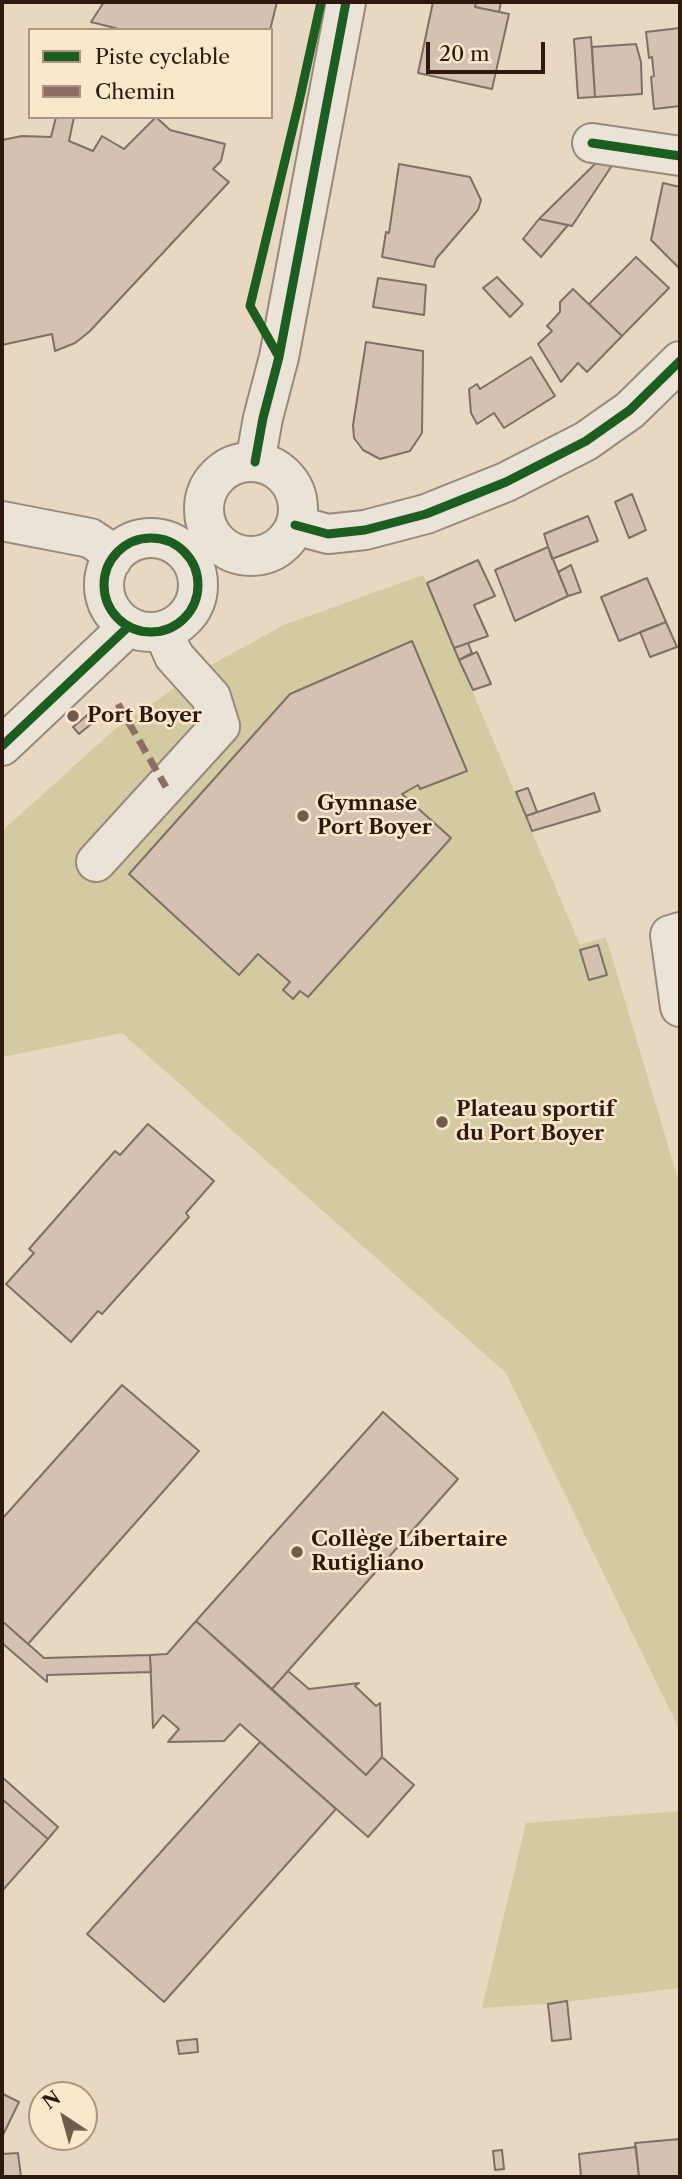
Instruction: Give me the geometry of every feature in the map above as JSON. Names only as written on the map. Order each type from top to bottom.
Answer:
[{"type":"street","points":[[255,462],[279,357],[346,2]]},
{"type":"street","points":[[592,143],[680,156]]},
{"type":"street","points":[[295,525],[328,534],[365,530],[426,514],[506,482],[586,441],[630,410],[680,361]]},
{"type":"street","points":[[255,462],[271,466],[293,486],[298,501],[298,516],[284,543],[271,552],[241,556],[215,541],[206,527],[203,511],[205,495],[224,469],[239,463],[255,462]]},
{"type":"street","points":[[164,540],[203,511]]},
{"type":"street","points":[[2,521],[90,538],[102,546],[111,560]]},
{"type":"street","points":[[96,862],[220,726],[211,697],[174,656],[145,629],[116,617],[107,603],[104,587],[106,571],[111,560],[125,546],[140,539],[164,540],[172,542],[184,551],[194,563],[199,593]]},
{"type":"street","points":[[2,746],[145,629],[172,628],[185,620],[199,593],[218,572],[241,556]]},
{"type":"street","points":[[680,932],[670,935],[680,1007]]},
{"type":"shaded area","name":"Plateau sportif du Port Boyer","points":[[423,575],[580,945],[606,937],[680,1186],[680,1731],[506,1373],[122,1033],[2,1057],[2,831],[114,730],[198,672],[284,625]]},
{"type":"shaded area","points":[[680,1811],[680,1988],[548,2004],[482,2008],[526,1823]]},
{"type":"building","points":[[104,2],[277,2],[270,28],[115,28],[91,22]]},
{"type":"building","points":[[433,2],[476,2],[475,7],[509,14],[492,89],[418,73]]},
{"type":"building","points":[[476,2],[501,2],[499,12],[475,7]]},
{"type":"building","points":[[680,28],[680,106],[654,109],[651,77],[654,76],[646,32]]},
{"type":"building","points":[[591,37],[595,97],[578,98],[574,39]]},
{"type":"building","points":[[636,44],[641,62],[642,94],[595,97],[592,47]]},
{"type":"building","points":[[56,119],[74,119],[69,141],[93,151],[102,136],[124,149],[154,119],[158,119],[170,130],[225,144],[221,161],[213,169],[229,182],[89,332],[75,343],[55,351],[52,334],[2,345],[2,140],[22,136],[51,137]]},
{"type":"building","points":[[598,161],[613,164],[572,226],[539,219]]},
{"type":"building","points":[[399,164],[470,177],[481,200],[478,210],[436,259],[434,267],[382,257],[386,232],[389,233]]},
{"type":"building","points":[[663,183],[680,187],[680,269],[651,240]]},
{"type":"building","points":[[539,219],[568,225],[541,257],[523,239]]},
{"type":"building","points":[[636,257],[669,288],[622,336],[589,304]]},
{"type":"building","points":[[497,277],[523,304],[510,317],[483,288]]},
{"type":"building","points":[[378,278],[426,285],[424,315],[373,307]]},
{"type":"building","points":[[573,289],[622,336],[587,372],[578,363],[561,382],[538,344],[552,331],[547,326],[560,312],[560,302]]},
{"type":"building","points":[[366,342],[423,351],[422,433],[410,451],[380,459],[363,450],[354,438],[353,425]]},
{"type":"building","points":[[531,357],[555,396],[504,428],[494,413],[477,424],[471,413],[469,389],[477,384],[480,389]]},
{"type":"building","points":[[632,494],[646,530],[629,538],[615,502]]},
{"type":"building","points":[[588,516],[598,541],[552,559],[544,534]]},
{"type":"building","points":[[548,547],[568,596],[515,621],[495,570]]},
{"type":"building","points":[[478,560],[495,596],[474,605],[488,636],[454,648],[427,583]]},
{"type":"building","points":[[571,565],[581,592],[568,596],[558,572]]},
{"type":"building","points":[[647,578],[666,622],[619,641],[601,597]]},
{"type":"building","points":[[666,622],[677,647],[650,657],[640,632]]},
{"type":"building","name":"Gymnase Port Boyer","points":[[412,641],[467,771],[420,789],[418,785],[402,794],[451,838],[308,997],[300,991],[293,999],[283,990],[290,982],[258,954],[239,975],[129,874],[290,694]]},
{"type":"building","points":[[468,643],[472,653],[459,660],[454,648]]},
{"type":"building","points":[[477,652],[491,684],[473,690],[459,660]]},
{"type":"building","points":[[91,712],[96,720],[79,734],[73,727]]},
{"type":"building","points":[[528,788],[537,812],[526,816],[516,792]]},
{"type":"building","points":[[594,793],[600,811],[532,831],[526,816]]},
{"type":"building","points":[[598,945],[607,975],[589,980],[580,950]]},
{"type":"building","points":[[148,1124],[214,1181],[186,1213],[189,1217],[102,1314],[98,1311],[71,1342],[6,1284],[34,1253],[29,1249],[115,1151],[120,1155]]},
{"type":"building","points":[[122,1385],[199,1451],[28,1644],[2,1621],[2,1519]]},
{"type":"building","points":[[383,1412],[458,1479],[272,1689],[196,1621]]},
{"type":"building","points":[[2,1621],[44,1658],[150,1655],[151,1672],[47,1675],[47,1682],[2,1643]]},
{"type":"building","points":[[196,1621],[366,1775],[382,1757],[414,1785],[368,1837],[240,1724],[224,1741],[168,1742],[179,1729],[163,1715],[153,1728],[150,1655],[167,1654]]},
{"type":"building","points":[[288,1671],[309,1689],[359,1683],[355,1686],[376,1706],[380,1703],[382,1757],[366,1775],[272,1689]]},
{"type":"building","points":[[260,1742],[336,1809],[164,2002],[87,1934]]},
{"type":"building","points":[[2,1777],[58,1827],[48,1839],[2,1799]]},
{"type":"building","points":[[2,1799],[48,1839],[2,1891]]},
{"type":"building","points":[[567,2001],[571,2039],[552,2041],[548,2004]]},
{"type":"building","points":[[197,2039],[198,2052],[179,2054],[177,2041]]},
{"type":"building","points":[[3,2094],[19,2102],[2,2137],[2,2097]]},
{"type":"building","points":[[680,2139],[680,2177],[639,2177],[635,2143]]},
{"type":"building","points":[[636,2147],[639,2177],[581,2177],[579,2154]]},
{"type":"building","points":[[502,2150],[504,2169],[495,2170],[493,2151]]},
{"type":"building","points":[[18,2153],[21,2177],[2,2177],[2,2154]]},
{"type":"marked path","points":[[118,704],[166,787]]},
{"type":"cycle path","points":[[279,357],[250,306],[321,2]]},
{"type":"cycle path","points":[[255,462],[279,357],[346,2]]},
{"type":"cycle path","points":[[592,143],[680,156]]},
{"type":"cycle path","points":[[295,525],[328,534],[365,530],[426,514],[506,482],[586,441],[630,410],[680,361]]},
{"type":"cycle path","points":[[151,538],[169,541],[184,552],[195,567],[198,585],[195,603],[184,618],[169,629],[151,632],[133,629],[118,618],[107,603],[104,585],[107,567],[118,552],[133,541],[151,538]]},
{"type":"cycle path","points":[[2,746],[128,627]]},
{"type":"place","name":"Port Boyer","points":[[73,716]]},
{"type":"place","name":"Gymnase Port Boyer","points":[[303,816]]},
{"type":"place","name":"Plateau sportif du Port Boyer","points":[[442,1122]]},
{"type":"place","name":"Collège Libertaire Rutigliano","points":[[297,1552]]}]
